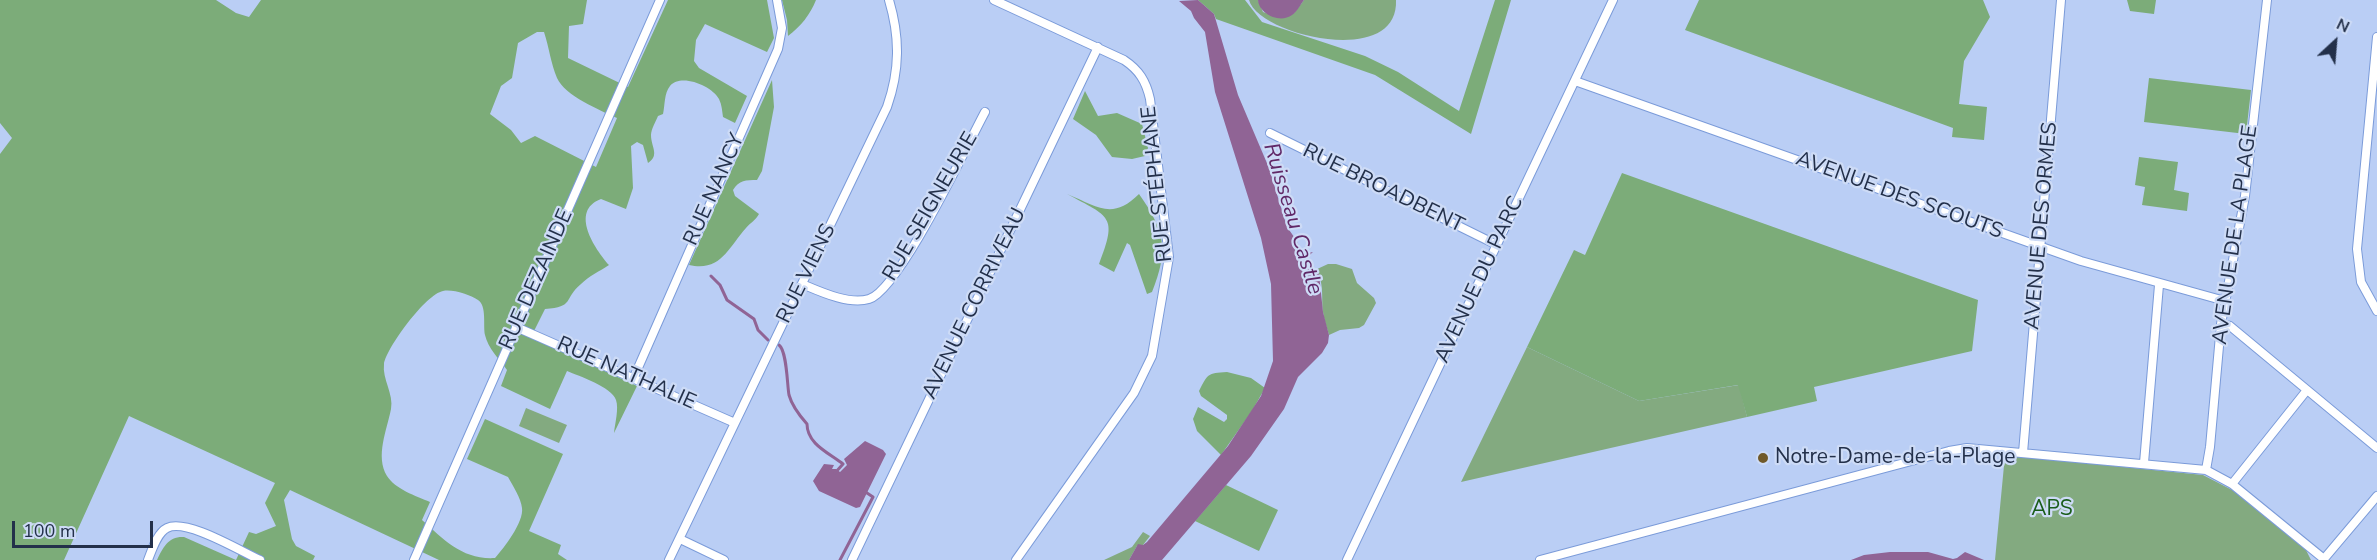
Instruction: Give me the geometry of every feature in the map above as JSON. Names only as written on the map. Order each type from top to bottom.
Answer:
[{"type":"street","name":"RUE DEZAINDE","points":[[414,560],[660,0]]},
{"type":"street","name":"RUE NANCY","points":[[633,377],[778,49],[782,28],[777,0]]},
{"type":"street","name":"RUE VIENS","points":[[669,560],[879,124],[892,91],[899,57],[889,0]]},
{"type":"street","name":"RUE STÉPHANE","points":[[994,0],[1098,47],[1132,65],[1139,72],[1148,89],[1169,245],[1167,280],[1155,343],[1141,381],[1016,560]]},
{"type":"street","name":"AVENUE DU PARC","points":[[1347,560],[1613,0]]},
{"type":"street","name":"AVENUE DES ORMES","points":[[2023,453],[2061,0]]},
{"type":"street","name":"AVENUE DE LA PLAGE","points":[[2206,470],[2221,324],[2246,190],[2267,0]]},
{"type":"street","points":[[2377,37],[2357,249],[2361,282],[2377,311]]},
{"type":"street","name":"AVENUE CORRIVEAU","points":[[852,560],[1098,47]]},
{"type":"street","name":"AVENUE DES SCOUTS","points":[[1575,81],[2039,247],[2159,285],[2225,301]]},
{"type":"street","name":"RUE SEIGNEURIE","points":[[802,284],[830,294],[858,300],[870,299],[880,293],[910,252],[986,112]]},
{"type":"street","name":"RUE BROADBENT","points":[[1270,134],[1497,244]]},
{"type":"street","points":[[2144,463],[2159,285]]},
{"type":"street","points":[[2221,324],[2230,327],[2377,448]]},
{"type":"street","name":"RUE NATHALIE","points":[[516,327],[735,423]]},
{"type":"street","points":[[2232,484],[2307,390]]},
{"type":"street","points":[[1540,560],[1967,448],[2206,470],[2232,484],[2323,559],[2377,496]]},
{"type":"street","points":[[148,560],[157,541],[169,527],[191,527],[260,560]]},
{"type":"street","points":[[680,539],[724,560]]},
{"type":"green space","points":[[0,0],[216,0],[236,13],[249,17],[261,0],[587,0],[583,24],[569,26],[568,58],[628,87],[668,0],[767,0],[774,38],[767,52],[705,24],[696,40],[694,61],[699,68],[747,96],[735,123],[723,117],[719,99],[703,86],[681,81],[670,86],[663,114],[658,116],[652,130],[654,157],[648,163],[643,145],[637,142],[631,146],[633,188],[626,209],[601,199],[587,212],[586,221],[592,240],[609,265],[584,281],[565,304],[545,309],[531,337],[637,386],[614,433],[616,400],[602,386],[587,379],[567,371],[550,409],[501,386],[507,370],[486,340],[484,311],[481,303],[466,294],[443,291],[427,301],[408,322],[387,356],[384,370],[391,398],[391,409],[383,443],[382,460],[387,476],[395,485],[430,502],[422,520],[455,547],[473,556],[484,558],[495,558],[513,534],[520,520],[522,508],[508,477],[467,459],[485,419],[563,454],[529,531],[561,545],[558,554],[567,560],[439,560],[290,490],[284,500],[292,539],[296,546],[315,556],[313,560],[236,560],[249,532],[256,534],[276,526],[265,503],[275,483],[129,416],[64,560],[0,560],[0,154],[12,138],[0,123]],"holes":[[[537,32],[544,32],[555,73],[561,85],[584,102],[617,118],[596,167],[535,136],[521,143],[511,130],[490,114],[501,86],[512,78],[518,43]]]},
{"type":"green space","points":[[782,0],[816,0],[805,20],[788,36],[787,20]]},
{"type":"green space","points":[[1198,0],[1245,0],[1262,22],[1365,56],[1398,72],[1459,111],[1495,0],[1511,0],[1471,134],[1375,75],[1216,19],[1214,14]]},
{"type":"green space","points":[[1249,0],[1258,0],[1263,12],[1281,18],[1294,13],[1304,0],[1396,0],[1391,21],[1376,34],[1353,40],[1327,39],[1300,34],[1258,13]]},
{"type":"green space","points":[[1699,0],[1983,0],[1990,17],[1964,61],[1959,104],[1987,107],[1984,140],[1952,137],[1953,128],[1685,30]]},
{"type":"green space","points":[[2127,0],[2156,0],[2154,14],[2130,11]]},
{"type":"green space","points":[[2149,78],[2251,90],[2246,134],[2144,122]]},
{"type":"green space","points":[[772,80],[774,107],[762,171],[757,180],[743,181],[733,190],[735,196],[759,214],[723,257],[709,265],[689,265]]},
{"type":"green space","points":[[1085,91],[1098,116],[1117,113],[1142,124],[1148,148],[1145,156],[1132,159],[1112,157],[1096,135],[1073,119]]},
{"type":"green space","points":[[2139,157],[2178,162],[2174,190],[2189,193],[2187,211],[2142,205],[2145,187],[2135,185]]},
{"type":"green space","points":[[1622,173],[1978,300],[1972,351],[1814,387],[1817,401],[1747,417],[1738,385],[1639,401],[1527,347],[1574,250],[1585,255]]},
{"type":"green space","points":[[1067,194],[1104,209],[1112,209],[1121,207],[1139,194],[1154,219],[1162,241],[1161,264],[1152,292],[1147,294],[1130,245],[1127,243],[1114,272],[1099,264],[1108,236],[1109,227],[1106,220],[1093,208]]},
{"type":"green space","points":[[1328,264],[1352,269],[1357,283],[1374,298],[1376,303],[1364,325],[1359,328],[1340,330],[1329,335],[1323,312],[1320,279],[1315,270]]},
{"type":"green space","points":[[1527,347],[1639,401],[1739,385],[1747,417],[1461,482]]},
{"type":"green space","points":[[1227,372],[1251,378],[1265,388],[1221,455],[1197,431],[1193,419],[1198,407],[1224,422],[1227,419],[1227,415],[1201,396],[1199,391],[1209,376]]},
{"type":"green space","points":[[526,408],[567,425],[559,443],[519,426]]},
{"type":"green space","name":"APS","points":[[2005,455],[2203,475],[2234,491],[2306,550],[2311,560],[1995,560]]},
{"type":"green space","points":[[1226,485],[1278,510],[1259,551],[1195,521]]},
{"type":"green space","points":[[1143,532],[1150,536],[1143,545],[1137,546],[1129,560],[1104,560],[1132,547]]},
{"type":"green space","points":[[184,537],[236,560],[157,560],[170,540]]},
{"type":"shaded area","points":[[1198,0],[1214,14],[1238,95],[1269,168],[1287,227],[1297,241],[1302,254],[1313,252],[1308,261],[1319,274],[1323,312],[1329,335],[1328,343],[1322,353],[1298,377],[1284,409],[1251,456],[1162,560],[1129,560],[1138,544],[1143,545],[1147,542],[1228,446],[1261,396],[1273,361],[1271,284],[1261,238],[1215,92],[1205,32],[1191,11],[1179,1]]},
{"type":"shaded area","points":[[1258,0],[1304,0],[1294,14],[1287,18],[1276,18],[1262,10]]},
{"type":"shaded area","points":[[865,441],[883,450],[886,454],[860,507],[856,508],[819,491],[813,481],[824,464],[834,465],[832,469],[840,472],[847,465],[844,459]]},
{"type":"shaded area","points":[[1928,552],[1953,559],[1965,552],[1984,560],[1851,560],[1864,555]]},
{"type":"waterway","points":[[711,276],[720,285],[727,300],[754,319],[758,330],[768,340]]},
{"type":"waterway","points":[[779,345],[784,354],[792,403],[807,424],[815,443],[843,464],[835,473]]},
{"type":"waterway","points":[[840,560],[873,497],[864,491]]},
{"type":"place","name":"Notre-Dame-de-la-Plage","points":[[1763,458]]},
{"type":"water label","name":"Ruisseau Castle","points":[[1292,219]]}]
